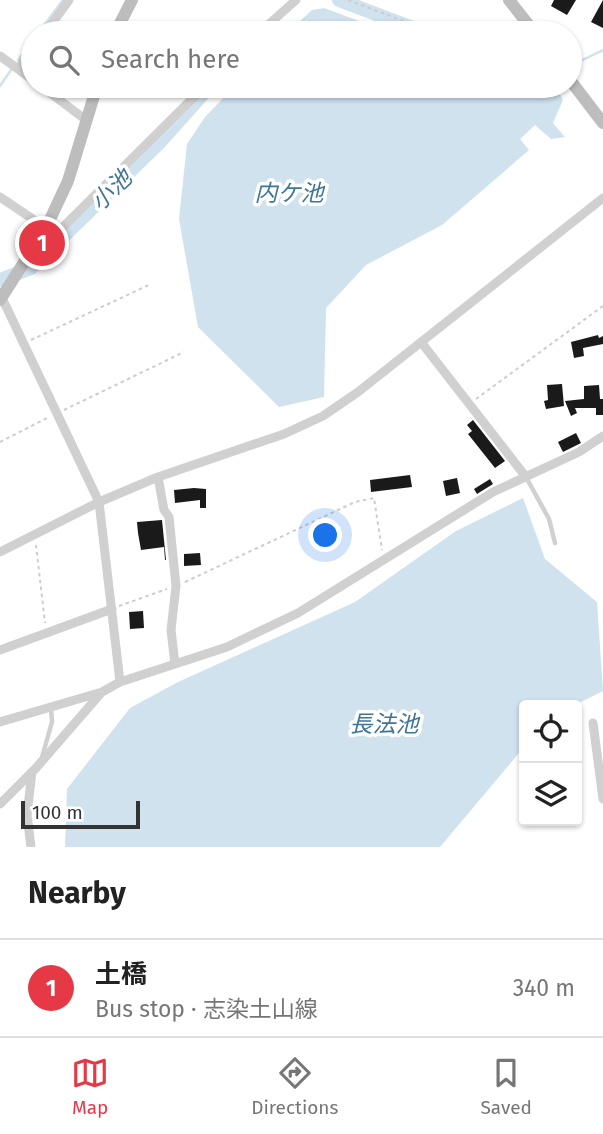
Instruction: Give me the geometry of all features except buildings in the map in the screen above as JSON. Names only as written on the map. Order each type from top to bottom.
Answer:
[{"type":"main road","points":[[122,21],[132,0]]},
{"type":"main road","points":[[509,0],[526,21]]},
{"type":"main road","points":[[582,95],[603,123]]},
{"type":"main road","points":[[1,299],[46,228],[68,181],[93,98]]},
{"type":"street","points":[[53,21],[69,0]]},
{"type":"street","points":[[273,21],[296,0]]},
{"type":"street","points":[[0,56],[21,71]]},
{"type":"street","points":[[18,69],[21,65]]},
{"type":"street","points":[[57,98],[86,120]]},
{"type":"street","points":[[0,197],[46,228],[60,230],[193,98]]},
{"type":"street","points":[[0,552],[99,502],[158,477],[284,433],[323,416],[358,392],[603,198]]},
{"type":"street","points":[[1,299],[99,502],[120,682]]},
{"type":"street","points":[[421,342],[526,477]]},
{"type":"street","points":[[0,722],[102,692],[120,682],[227,647],[298,613],[493,492],[579,452],[603,436]]},
{"type":"street","points":[[158,477],[164,510],[169,517],[176,586],[171,630],[175,664]]},
{"type":"street","points":[[0,650],[112,609]]},
{"type":"street","points":[[0,804],[32,772],[102,692]]},
{"type":"street","points":[[593,723],[603,799]]},
{"type":"street","points":[[30,847],[27,815],[32,772]]},
{"type":"lane","points":[[526,477],[549,520],[555,543]]},
{"type":"lane","points":[[42,761],[51,722],[51,706]]},
{"type":"path","points":[[348,0],[404,21]]},
{"type":"path","points":[[24,344],[151,284]]},
{"type":"path","points":[[470,404],[603,306]]},
{"type":"path","points":[[0,442],[184,352]]},
{"type":"path","points":[[112,609],[176,586],[355,502],[374,498],[384,559]]},
{"type":"path","points":[[35,536],[47,634]]},
{"type":"water","points":[[324,8],[359,21],[300,21],[312,10]]},
{"type":"water","name":"内ケ池","points":[[223,98],[562,98],[553,123],[565,137],[551,139],[535,125],[520,139],[529,150],[442,225],[366,265],[326,308],[324,397],[279,407],[198,327],[179,219],[187,144],[205,117]]},
{"type":"water","name":"長法池","points":[[523,498],[545,559],[597,602],[603,691],[582,702],[519,700],[519,753],[440,847],[65,847],[67,789],[130,708],[178,682],[355,602],[456,531]]},
{"type":"waterway","points":[[47,21],[63,0]]},
{"type":"waterway","name":"小池","points":[[339,0],[394,21]]},
{"type":"waterway","points":[[582,60],[603,50]]},
{"type":"waterway","points":[[18,60],[21,56]]},
{"type":"waterway","points":[[0,86],[11,70]]},
{"type":"waterway","name":"小池","points":[[0,280],[31,268],[159,143],[199,98]]},
{"type":"place","name":"土橋","points":[[42,243]]}]
